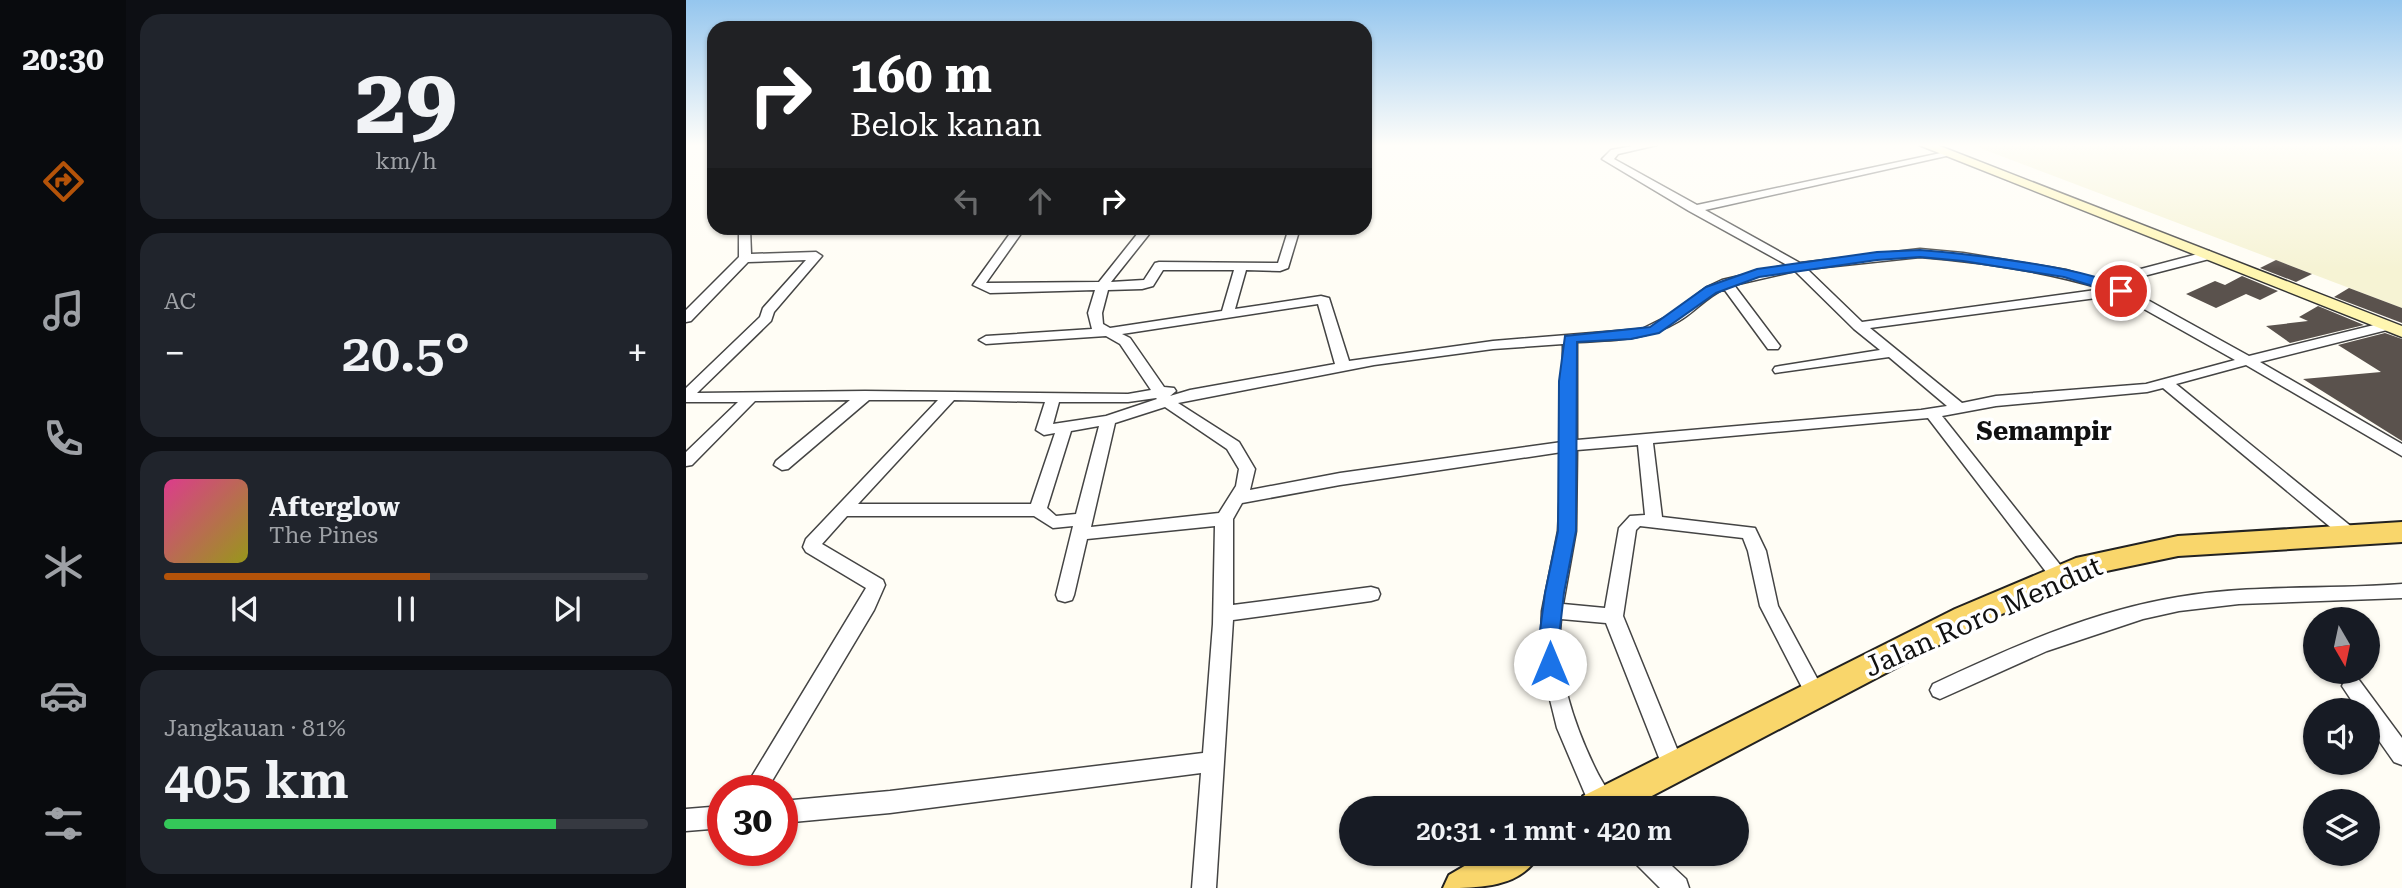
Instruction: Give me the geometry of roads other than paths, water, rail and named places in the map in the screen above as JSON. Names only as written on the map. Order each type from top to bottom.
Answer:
[{"type":"main road","points":[[2032,186],[2402,332]]},
{"type":"main road","name":"Jalan Roro Mendut","points":[[1620,796],[1672,766],[1966,617],[2097,562],[2178,546],[2402,532]]},
{"type":"main road","points":[[1462,888],[1500,866]]},
{"type":"street","points":[[1654,186],[1797,266],[1859,326],[1958,407]]},
{"type":"street","points":[[1693,209],[1795,186]]},
{"type":"street","points":[[744,235],[745,258]]},
{"type":"street","points":[[1014,235],[979,285],[990,289],[1146,284],[1159,266],[1284,265],[1294,235]]},
{"type":"street","points":[[1143,235],[1103,286],[1093,313],[1097,326],[1125,341],[1164,398],[1240,453],[1245,460],[1247,478],[1224,519],[1223,614],[1204,888]]},
{"type":"street","points":[[1054,398],[1044,430],[1108,420],[1164,398],[1341,362],[1631,335],[1654,330],[1726,283],[1797,266],[1877,256],[1929,254],[1997,262],[2121,291],[2402,451]]},
{"type":"street","points":[[2100,284],[2209,255]]},
{"type":"street","points":[[686,317],[745,258],[816,256],[768,311],[766,318],[686,397]]},
{"type":"street","points":[[1228,312],[1241,267]]},
{"type":"street","points":[[1726,283],[1773,346]]},
{"type":"street","points":[[1859,326],[2121,291]]},
{"type":"street","points":[[986,340],[1107,332],[1323,300],[1341,362]]},
{"type":"street","points":[[1235,499],[1340,479],[1568,446],[1933,414],[1958,407],[2168,385],[2247,361],[2386,326]]},
{"type":"street","points":[[1570,339],[1567,531],[1552,611],[1550,664],[1584,770],[1596,796]]},
{"type":"street","points":[[1780,370],[1890,353]]},
{"type":"street","points":[[2168,385],[2352,536]]},
{"type":"street","points":[[686,397],[865,395],[1164,398]]},
{"type":"street","points":[[782,465],[865,395]]},
{"type":"street","points":[[686,461],[751,397]]},
{"type":"street","points":[[764,775],[867,605],[876,585],[812,547],[815,539],[949,397]]},
{"type":"street","points":[[1933,414],[2059,576]]},
{"type":"street","points":[[1065,595],[1108,420]]},
{"type":"street","points":[[1038,510],[1064,429]]},
{"type":"street","points":[[1645,439],[1654,521]]},
{"type":"street","points":[[844,510],[1038,510],[1053,522],[1080,526],[1224,519]]},
{"type":"street","points":[[1672,766],[1613,616],[1628,528],[1636,520],[1749,532],[1757,551],[1769,606],[1815,693]]},
{"type":"street","points":[[1940,690],[2066,633],[2150,610],[2216,599],[2345,596],[2402,591]]},
{"type":"street","points":[[1223,614],[1371,594]]},
{"type":"street","points":[[1552,611],[1613,616]]},
{"type":"street","points":[[2351,686],[2402,755]]},
{"type":"street","points":[[798,811],[890,802],[1212,762]]},
{"type":"street","points":[[686,820],[707,818]]},
{"type":"street","points":[[1654,866],[1677,888]]},
{"type":"district","name":"Semampir","points":[[2044,431]]}]
